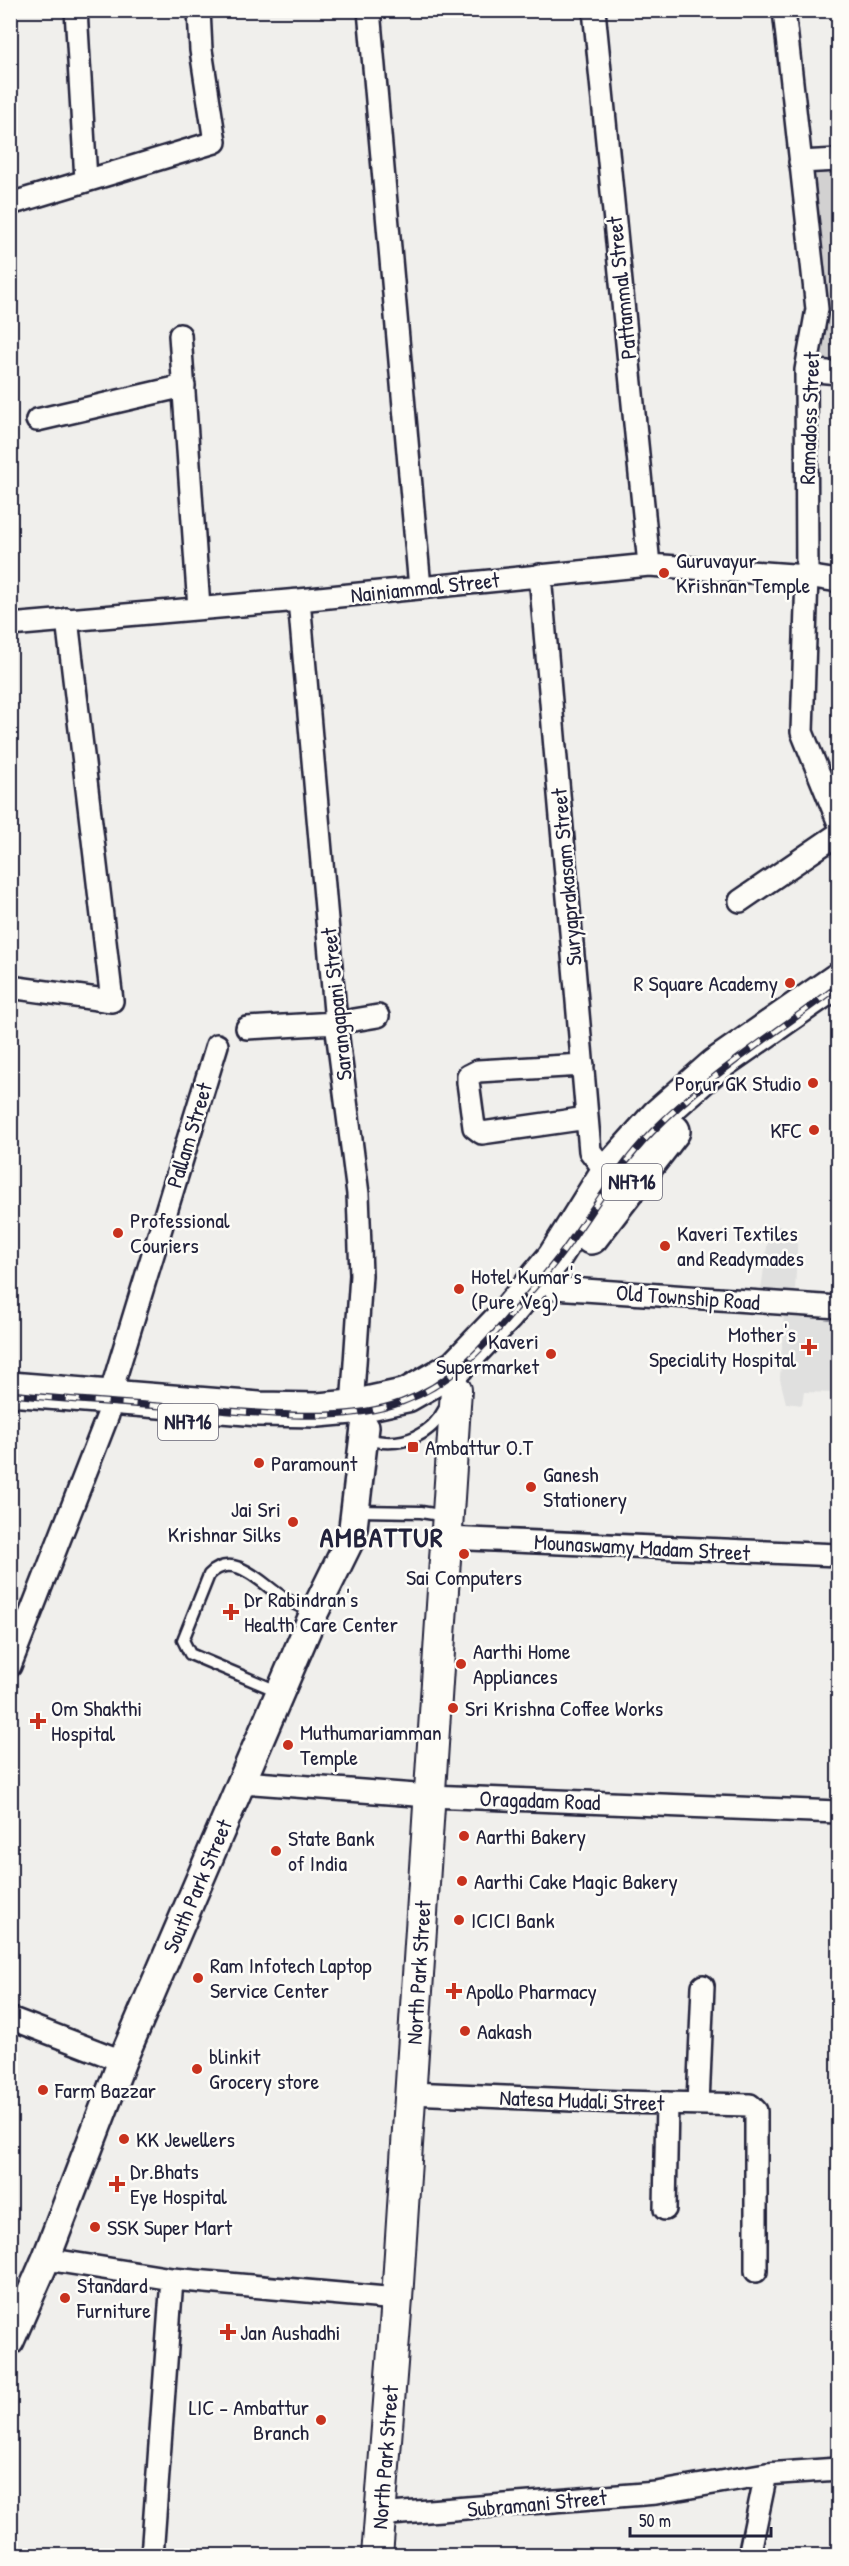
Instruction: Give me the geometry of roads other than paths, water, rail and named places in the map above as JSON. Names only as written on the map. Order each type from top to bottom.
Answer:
[{"type":"highway","name":"NH716","points":[[10,1389],[254,1428],[317,1429],[359,1417],[407,1395],[456,1367],[506,1315],[554,1258],[607,1173],[658,1116],[716,1065],[838,980]]},
{"type":"highway","name":"NH716","points":[[359,1417],[410,1418],[474,1379],[519,1332],[626,1189],[672,1132],[723,1082],[838,1005]]},
{"type":"highway","name":"NH716","points":[[10,1406],[108,1406]]},
{"type":"main road","name":"North Park Street","points":[[376,2556],[397,2299],[456,1390]]},
{"type":"street","points":[[76,10],[86,180]]},
{"type":"street","points":[[10,204],[215,142],[201,50],[199,10]]},
{"type":"street","points":[[369,10],[420,588]]},
{"type":"street","name":"Pattammal Street","points":[[594,10],[649,565]]},
{"type":"street","name":"Ramadoss Street","points":[[784,10],[817,309],[806,370],[807,576],[802,732],[838,821]]},
{"type":"street","points":[[800,162],[838,160]]},
{"type":"street","points":[[180,335],[199,608]]},
{"type":"street","points":[[806,370],[838,373]]},
{"type":"street","points":[[37,420],[184,386]]},
{"type":"street","name":"Nainiammal Street","points":[[10,625],[299,600],[540,574],[649,565],[807,576],[838,581]]},
{"type":"street","name":"Suryaprakasam Street","points":[[540,574],[590,1151],[607,1173]]},
{"type":"street","name":"Sarangapani Street","points":[[299,600],[336,1023],[358,1194],[361,1275],[359,1417]]},
{"type":"street","points":[[10,987],[112,1001],[67,619]]},
{"type":"street","points":[[740,901],[838,834]]},
{"type":"street","points":[[247,1028],[336,1023],[378,1016]]},
{"type":"street","name":"Pallam Street","points":[[10,1666],[108,1406],[217,1045]]},
{"type":"street","points":[[583,1065],[478,1071],[468,1076],[468,1082],[474,1127],[482,1133],[587,1118]]},
{"type":"street","name":"Old Township Road","points":[[554,1288],[833,1302]]},
{"type":"street","name":"South Park Street","points":[[10,2341],[46,2259],[122,2061],[314,1613],[352,1536],[356,1510],[359,1417]]},
{"type":"street","name":"Mounaswamy Madam Street","points":[[447,1527],[838,1555]]},
{"type":"street","name":"Oragadam Road","points":[[242,1782],[429,1796],[838,1812]]},
{"type":"street","points":[[698,2104],[703,1986]]},
{"type":"street","points":[[10,2018],[122,2061]]},
{"type":"street","name":"Natesa Mudali Street","points":[[410,2093],[750,2105],[754,2107],[756,2111],[756,2271]]},
{"type":"street","points":[[665,2209],[667,2103]]},
{"type":"street","points":[[46,2259],[172,2279],[397,2299]]},
{"type":"street","points":[[152,2556],[172,2279]]},
{"type":"street","name":"Subramani Street","points":[[378,2516],[656,2493],[766,2474],[838,2469]]},
{"type":"street","points":[[749,2556],[766,2474]]},
{"type":"lane","points":[[356,1510],[421,1512],[447,1527]]},
{"type":"lane","points":[[280,1692],[190,1654],[183,1640],[209,1575],[216,1568],[228,1565],[244,1569],[282,1597],[314,1613]]},
{"type":"railway","points":[[10,1394],[310,1415],[334,1415],[380,1409],[420,1395],[450,1376],[502,1325],[559,1257],[639,1146],[673,1111],[719,1073],[838,986]]},
{"type":"place","name":"Guruvayur Krishnan Temple","points":[[664,573]]},
{"type":"place","name":"R Square Academy","points":[[790,983]]},
{"type":"place","name":"Porur GK Studio","points":[[813,1083]]},
{"type":"place","name":"KFC","points":[[814,1130]]},
{"type":"place","name":"Professional Couriers","points":[[118,1233]]},
{"type":"place","name":"Kaveri Textiles and Readymades","points":[[665,1246]]},
{"type":"place","name":"Hotel Kumar's (Pure Veg)","points":[[459,1289]]},
{"type":"place","name":"Mother's Speciality Hospital","points":[[809,1347]]},
{"type":"place","name":"Kaveri Supermarket","points":[[551,1354]]},
{"type":"place","name":"Ambattur O.T","points":[[413,1447]]},
{"type":"place","name":"Paramount","points":[[259,1463]]},
{"type":"place","name":"Ganesh Stationery","points":[[531,1487]]},
{"type":"place","name":"Jai Sri Krishnar Silks","points":[[293,1522]]},
{"type":"place","name":"Sai Computers","points":[[464,1554]]},
{"type":"place","name":"Dr Rabindran's Health Care Center","points":[[231,1612]]},
{"type":"place","name":"Aarthi Home Appliances","points":[[461,1664]]},
{"type":"place","name":"Sri Krishna Coffee Works","points":[[453,1708]]},
{"type":"place","name":"Om Shakthi Hospital","points":[[38,1721]]},
{"type":"place","name":"Muthumariamman Temple","points":[[288,1745]]},
{"type":"place","name":"Aarthi Bakery","points":[[464,1836]]},
{"type":"place","name":"State Bank of India","points":[[276,1851]]},
{"type":"place","name":"Aarthi Cake Magic Bakery","points":[[462,1881]]},
{"type":"place","name":"ICICI Bank","points":[[459,1920]]},
{"type":"place","name":"Ram Infotech Laptop Service Center","points":[[198,1978]]},
{"type":"place","name":"Apollo Pharmacy","points":[[454,1991]]},
{"type":"place","name":"Aakash","points":[[465,2031]]},
{"type":"place","name":"blinkit Grocery store","points":[[197,2069]]},
{"type":"place","name":"Farm Bazzar","points":[[43,2090]]},
{"type":"place","name":"KK Jewellers","points":[[124,2139]]},
{"type":"place","name":"Dr.Bhats Eye Hospital","points":[[117,2184]]},
{"type":"place","name":"SSK Super Mart","points":[[95,2227]]},
{"type":"place","name":"Standard Furniture","points":[[65,2298]]},
{"type":"place","name":"Jan Aushadhi","points":[[228,2332]]},
{"type":"place","name":"LIC - Ambattur Branch","points":[[321,2420]]},
{"type":"district","name":"AMBATTUR","points":[[382,1537]]}]
